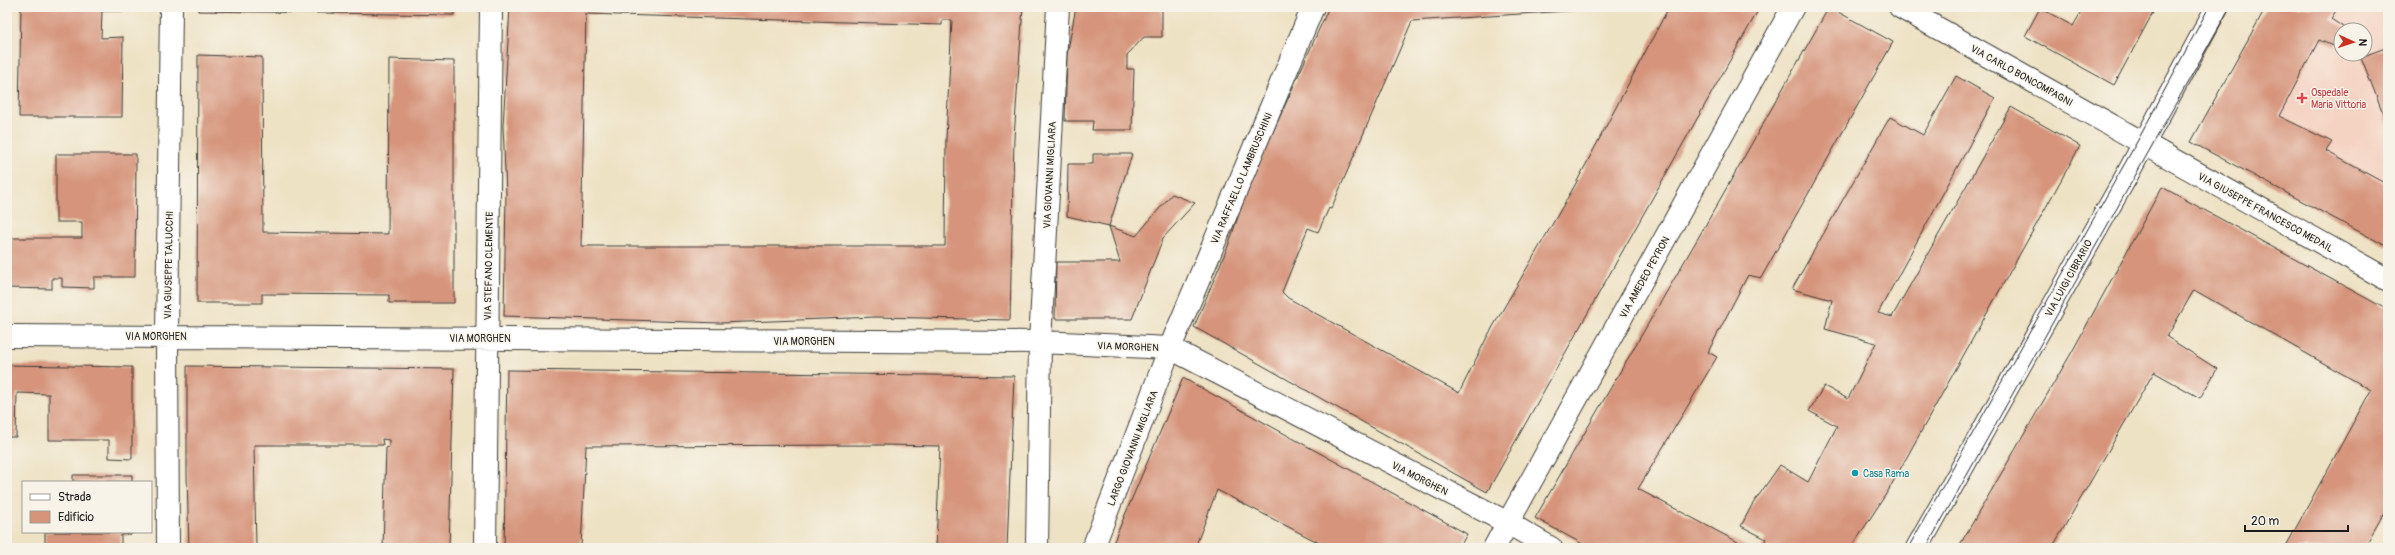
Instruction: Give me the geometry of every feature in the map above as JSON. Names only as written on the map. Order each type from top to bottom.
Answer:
[{"type":"street","name":"VIA GIUSEPPE TALUCCHI","points":[[168,548],[167,336],[171,7]]},
{"type":"street","name":"VIA STEFANO CLEMENTE","points":[[485,548],[491,7]]},
{"type":"street","name":"VIA GIOVANNI MIGLIARA","points":[[1040,342],[1058,7]]},
{"type":"street","name":"VIA RAFFAELLO LAMBRUSCHINI","points":[[1170,348],[1313,7]]},
{"type":"street","name":"VIA AMEDEO PEYRON","points":[[1494,548],[1793,7]]},
{"type":"street","name":"VIA CARLO BONCOMPAGNI","points":[[1900,7],[2144,143]]},
{"type":"street","name":"VIA LUIGI CIBRARIO","points":[[1916,548],[2144,143],[2217,7]]},
{"type":"street","name":"VIA GIUSEPPE FRANCESCO MEDAIL","points":[[2144,143],[2388,280]]},
{"type":"street","name":"VIA MORGHEN","points":[[7,336],[1040,342],[1170,348],[1508,523],[1551,548]]},
{"type":"street","points":[[1038,548],[1040,342]]},
{"type":"street","name":"LARGO GIOVANNI MIGLIARA","points":[[1093,548],[1170,348]]},
{"type":"shaded area","name":"Ospedale Maria Vittoria","points":[[2266,7],[2388,7],[2388,247],[2191,142]]},
{"type":"building","points":[[21,7],[137,7],[136,11],[102,11],[101,38],[123,37],[122,117],[19,117]]},
{"type":"building","points":[[198,7],[454,7],[454,15],[198,11]]},
{"type":"building","points":[[510,7],[1023,7],[1014,138],[1010,320],[876,317],[720,323],[504,316],[506,193],[503,126]],"holes":[[[586,14],[942,25],[942,20],[952,20],[946,139],[945,246],[581,246]]]},
{"type":"building","points":[[1076,7],[1162,7],[1162,37],[1144,37],[1127,55],[1127,69],[1134,69],[1132,130],[1092,130],[1093,121],[1065,121],[1067,55]]},
{"type":"building","points":[[1329,7],[1629,7],[1412,21],[1331,209],[1329,208],[1318,232],[1308,228],[1282,292],[1288,298],[1459,393],[1487,337],[1575,185],[1669,7],[1760,7],[1487,492],[1194,327],[1228,246],[1248,188]]},
{"type":"building","points":[[1829,7],[1893,42],[1761,278],[1748,275],[1708,352],[1717,357],[1638,489],[1749,548],[1590,548],[1535,518],[1705,226]]},
{"type":"building","points":[[2084,7],[2156,7],[2114,85],[2025,36],[2040,8],[2073,26]]},
{"type":"building","name":"Ospedale Maria Vittoria","points":[[2266,7],[2338,7],[2331,19],[2336,22],[2333,22],[2333,46],[2319,40],[2279,116],[2332,142],[2326,151],[2388,185],[2388,247],[2191,142]]},
{"type":"building","points":[[2388,47],[2388,126],[2363,62],[2373,62],[2373,53]]},
{"type":"building","points":[[198,55],[262,57],[263,232],[388,234],[389,59],[454,61],[454,303],[389,303],[389,295],[262,294],[262,303],[197,303]]},
{"type":"building","points":[[1956,76],[1995,98],[1878,313],[1892,317],[2011,107],[2080,146],[1888,491],[1851,548],[1761,548],[1766,539],[1741,526],[1752,505],[1780,465],[1808,482],[1837,426],[1809,411],[1824,386],[1848,399],[1876,343],[1825,329],[1832,300],[1792,289],[1890,117],[1923,135]]},
{"type":"building","points":[[56,154],[136,154],[135,277],[94,277],[94,288],[62,287],[62,278],[52,278],[52,289],[7,288],[7,238],[82,238],[82,222],[56,222]]},
{"type":"building","points":[[1093,154],[1132,154],[1109,226],[1067,216],[1068,164],[1093,164]]},
{"type":"building","points":[[2162,187],[2388,310],[2388,506],[2364,548],[2285,548],[2371,390],[2194,290],[2167,337],[2217,369],[2200,398],[2154,372],[2052,548],[1958,548],[2073,350]]},
{"type":"building","points":[[1172,194],[1195,203],[1163,238],[1132,319],[1055,319],[1056,262],[1120,262],[1109,226],[1136,236]]},
{"type":"building","points":[[7,365],[132,367],[132,459],[109,458],[109,440],[49,440],[49,394],[17,393],[16,437],[7,437]]},
{"type":"building","points":[[187,366],[454,369],[449,548],[383,548],[386,448],[389,447],[389,440],[382,439],[383,445],[254,445],[256,548],[189,548]]},
{"type":"building","points":[[507,370],[1014,376],[1007,548],[936,548],[940,446],[885,445],[586,446],[581,548],[504,548]]},
{"type":"building","points":[[1183,378],[1467,534],[1459,548],[1329,548],[1217,490],[1195,548],[1111,548]]},
{"type":"building","points":[[73,475],[132,475],[132,481],[73,481]]},
{"type":"building","points":[[45,533],[132,533],[121,535],[121,548],[45,548]]},
{"type":"tram line","points":[[1908,548],[2138,140],[2209,7]]},
{"type":"tram line","points":[[1926,548],[2230,7]]},
{"type":"place","name":"Ospedale Maria Vittoria","points":[[2302,98]]},
{"type":"place","name":"Casa Rama","points":[[1855,473]]}]
